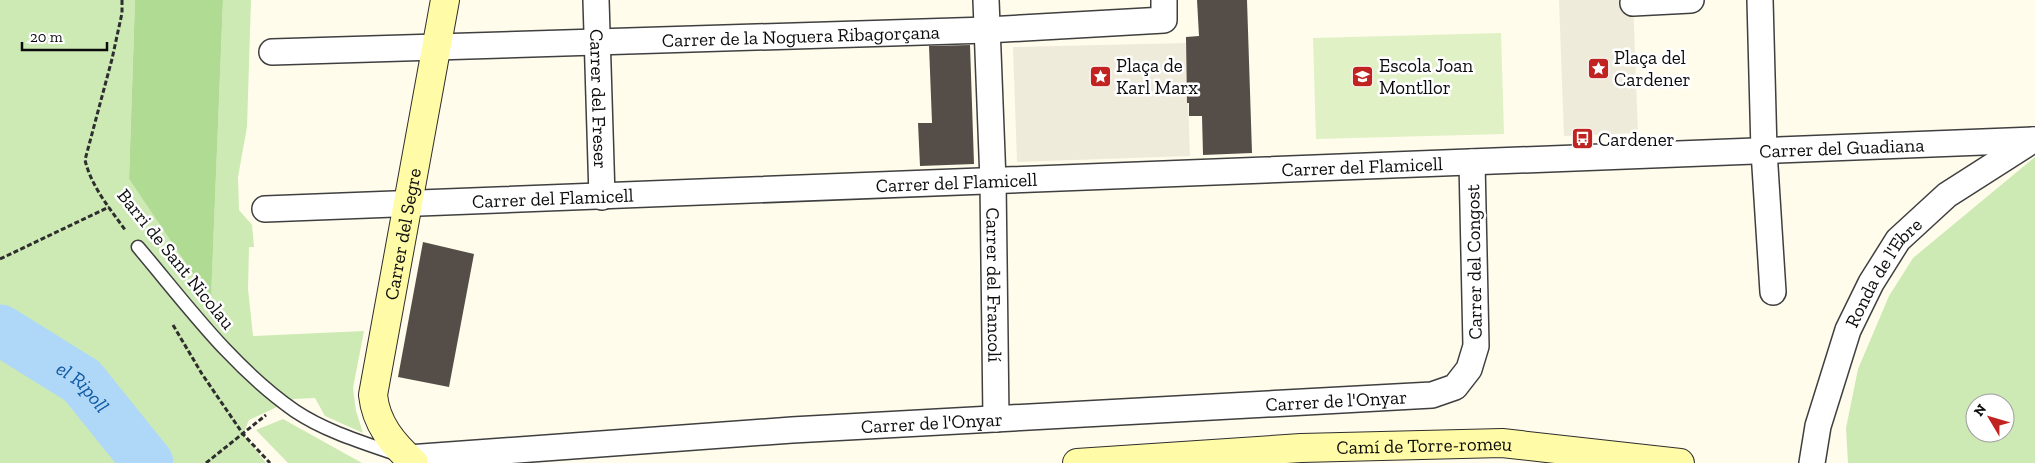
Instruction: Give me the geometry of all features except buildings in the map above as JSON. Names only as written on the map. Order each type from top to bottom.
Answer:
[{"type":"street","name":"Carrer del Segre","points":[[411,460],[386,434],[378,419],[373,395],[445,0]]},
{"type":"street","name":"Carrer del Freser","points":[[596,0],[602,197]]},
{"type":"street","name":"Carrer del Francolí","points":[[986,0],[993,181],[996,419]]},
{"type":"street","points":[[1633,3],[1692,0]]},
{"type":"street","points":[[1760,0],[1764,151],[1773,292]]},
{"type":"street","name":"Carrer de la Noguera Ribagorçana","points":[[272,52],[987,30],[1164,10]]},
{"type":"street","name":"Carrer del Guadiana","points":[[1649,155],[2034,139]]},
{"type":"street","name":"Ronda de l'Ebre","points":[[1812,463],[1818,426],[1848,330],[1871,283],[1898,240],[1947,195],[2034,139]]},
{"type":"street","name":"Carrer del Flamicell","points":[[265,209],[1649,155]]},
{"type":"street","name":"Carrer del Congost","points":[[1455,387],[1469,368],[1476,346],[1472,162]]},
{"type":"street","name":"Carrer de l'Onyar","points":[[411,460],[542,455],[782,430],[1432,395],[1455,387]]},
{"type":"street","name":"Camí de Torre-romeu","points":[[1077,463],[1301,448],[1502,443],[1680,463]]},
{"type":"lane","name":"Barri de Sant Nicolau","points":[[138,247],[231,357],[283,402],[297,412],[346,437],[411,460]]},
{"type":"path","name":"Barri de Sant Nicolau","points":[[122,0],[122,13],[112,59],[85,160],[88,170],[108,208],[138,247]]},
{"type":"path","points":[[0,259],[108,208]]},
{"type":"path","points":[[171,322],[202,374],[243,434],[270,463]]},
{"type":"path","points":[[206,463],[283,402]]},
{"type":"green space","points":[[0,0],[135,0],[129,179],[211,298],[223,0],[251,0],[247,127],[238,177],[239,210],[252,225],[254,247],[249,247],[248,289],[253,336],[364,331],[353,388],[356,411],[363,433],[325,416],[315,398],[294,399],[249,420],[243,434],[266,463],[0,463]]},
{"type":"green space","points":[[135,0],[223,0],[211,300],[129,179]]},
{"type":"green space","points":[[1501,33],[1504,134],[1316,139],[1313,38]]},
{"type":"green space","points":[[2035,157],[2035,463],[1848,463],[1846,428],[1858,369],[1889,296],[1913,258]]},
{"type":"green space","points":[[283,419],[362,463],[288,463],[256,430]]},
{"type":"shaded area","name":"Plaça del Cardener","points":[[1559,0],[1633,0],[1638,133],[1564,136]]},
{"type":"shaded area","name":"Plaça de Karl Marx","points":[[1186,43],[1190,156],[1017,162],[1013,47]]},
{"type":"waterway","name":"el Ripoll","points":[[0,330],[82,381],[148,463]]},
{"type":"place","name":"Plaça del Cardener","points":[[1598,68]]},
{"type":"place","name":"Plaça de Karl Marx","points":[[1100,76]]},
{"type":"place","name":"Escola Joan Montllor","points":[[1363,76]]},
{"type":"place","name":"Cardener","points":[[1582,139]]}]
